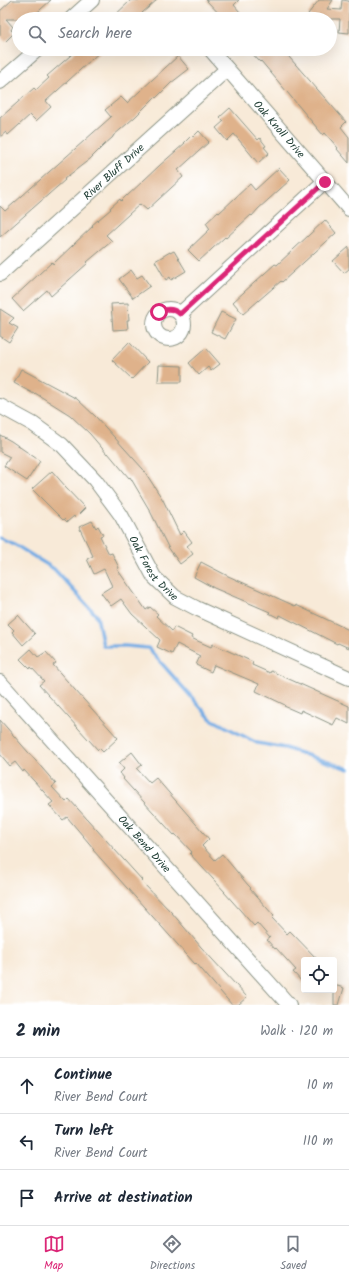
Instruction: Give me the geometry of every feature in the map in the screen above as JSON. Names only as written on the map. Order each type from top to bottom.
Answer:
[{"type":"street","points":[[79,12],[92,0]]},
{"type":"street","points":[[0,82],[30,56]]},
{"type":"street","name":"Oak Knoll Drive","points":[[216,56],[349,209]]},
{"type":"street","name":"River Bluff Drive","points":[[0,274],[227,69]]},
{"type":"street","points":[[180,314],[325,182]]},
{"type":"street","name":"Oak Forest Drive","points":[[0,406],[34,424],[62,445],[95,480],[120,515],[154,577],[175,597],[349,678]]},
{"type":"street","name":"Oak Bend Drive","points":[[0,682],[289,1005]]},
{"type":"building","points":[[12,0],[51,0],[38,12],[12,12],[12,19],[6,19],[12,26],[12,35],[6,41],[0,35],[0,11]]},
{"type":"building","points":[[131,0],[157,0],[143,12],[118,12]]},
{"type":"building","points":[[206,0],[239,0],[234,5],[240,12],[217,12]]},
{"type":"building","points":[[319,0],[333,0],[327,9],[341,10],[342,0],[349,1],[349,33],[339,32],[340,19],[337,19],[337,12],[310,12]]},
{"type":"building","points":[[70,56],[95,56],[46,101],[51,107],[36,121],[30,115],[8,135],[6,132],[0,137],[0,118],[34,88],[36,90],[49,78],[47,76]]},
{"type":"building","points":[[178,56],[189,69],[171,83],[156,98],[155,97],[90,159],[64,179],[65,180],[0,237],[0,206],[5,211],[111,117],[105,110],[121,97],[127,103]]},
{"type":"building","points":[[254,56],[288,56],[346,122],[341,127],[349,137],[349,163],[325,133],[323,135],[261,61],[260,62]]},
{"type":"building","points":[[230,108],[258,140],[260,138],[266,146],[264,147],[269,153],[258,163],[234,134],[227,141],[216,128],[224,121],[220,117]]},
{"type":"building","points":[[199,131],[209,142],[178,170],[183,177],[147,210],[140,204],[106,235],[112,241],[87,262],[88,263],[51,296],[47,290],[23,311],[12,299],[52,262],[53,264],[120,199],[121,201],[127,196],[192,135],[193,137]]},
{"type":"building","points":[[279,168],[290,180],[252,216],[251,215],[226,238],[225,237],[199,261],[188,250],[210,229],[206,223],[250,184],[255,190]]},
{"type":"building","points":[[325,220],[336,233],[282,282],[281,281],[243,314],[233,302],[275,264],[277,265]]},
{"type":"building","points":[[349,247],[349,269],[344,273],[333,261]]},
{"type":"building","points":[[174,251],[186,271],[171,280],[170,277],[166,280],[155,261]]},
{"type":"building","points":[[131,270],[137,278],[142,275],[150,286],[133,298],[119,279]]},
{"type":"building","points":[[128,303],[128,329],[113,330],[111,304]]},
{"type":"building","points":[[0,309],[14,318],[9,323],[18,328],[9,342],[0,336]]},
{"type":"building","points":[[221,312],[236,319],[225,339],[211,332]]},
{"type":"building","points":[[129,342],[148,362],[132,379],[112,360]]},
{"type":"building","points":[[206,348],[220,364],[211,371],[208,367],[199,375],[189,363]]},
{"type":"building","points":[[159,365],[182,366],[182,382],[158,382]]},
{"type":"building","points":[[21,369],[77,399],[96,417],[143,469],[163,500],[180,535],[184,531],[192,542],[187,546],[193,554],[180,564],[168,547],[150,511],[130,477],[129,478],[108,453],[107,454],[90,434],[70,415],[35,393],[34,394],[14,383]]},
{"type":"building","points":[[0,435],[40,461],[27,481],[4,466],[10,457],[0,452]]},
{"type":"building","points":[[52,471],[85,508],[75,518],[74,516],[67,522],[64,519],[63,520],[32,489]]},
{"type":"building","points":[[92,521],[96,528],[98,526],[103,535],[100,536],[109,554],[112,553],[119,568],[117,569],[146,610],[150,607],[158,614],[156,616],[172,631],[174,627],[192,636],[191,638],[211,647],[213,644],[253,662],[252,665],[270,673],[271,671],[349,706],[349,724],[337,718],[333,725],[301,710],[300,713],[284,706],[285,705],[256,691],[259,684],[214,665],[211,672],[196,665],[200,656],[177,644],[172,654],[157,647],[160,640],[132,614],[121,599],[111,606],[101,593],[112,586],[104,569],[94,574],[87,559],[93,556],[79,527]]},
{"type":"building","points":[[201,562],[228,576],[295,606],[296,605],[349,630],[349,648],[338,643],[337,644],[280,615],[279,618],[269,613],[270,612],[214,588],[194,577]]},
{"type":"building","points":[[18,615],[35,634],[23,645],[12,632],[14,630],[8,624]]},
{"type":"building","points":[[31,649],[38,657],[46,652],[56,663],[53,665],[118,738],[103,752],[99,748],[98,750],[39,685],[44,681],[31,667],[30,669],[20,659]]},
{"type":"building","points":[[0,720],[56,784],[52,787],[66,802],[69,799],[142,880],[141,881],[172,913],[247,997],[238,1005],[232,1005],[196,963],[195,964],[93,850],[94,849],[67,817],[63,820],[49,805],[53,802],[24,770],[23,772],[15,762],[10,766],[0,754]]},
{"type":"building","points":[[132,752],[142,765],[137,769],[150,783],[156,778],[209,839],[202,846],[215,860],[222,854],[274,916],[272,918],[287,934],[290,931],[315,957],[301,957],[301,981],[293,972],[296,970],[267,940],[270,938],[257,923],[254,926],[190,854],[192,852],[175,834],[174,835],[123,779],[124,778],[120,773],[124,769],[119,763]]},
{"type":"building","points":[[337,986],[344,988],[339,1005],[334,1005],[334,993],[337,993]]},
{"type":"waterway","points":[[0,538],[14,544],[54,569],[97,616],[103,646],[148,648],[211,719],[257,743],[285,748],[349,769]]},
{"type":"route","points":[[159,312],[173,309],[180,314],[325,182]]}]
